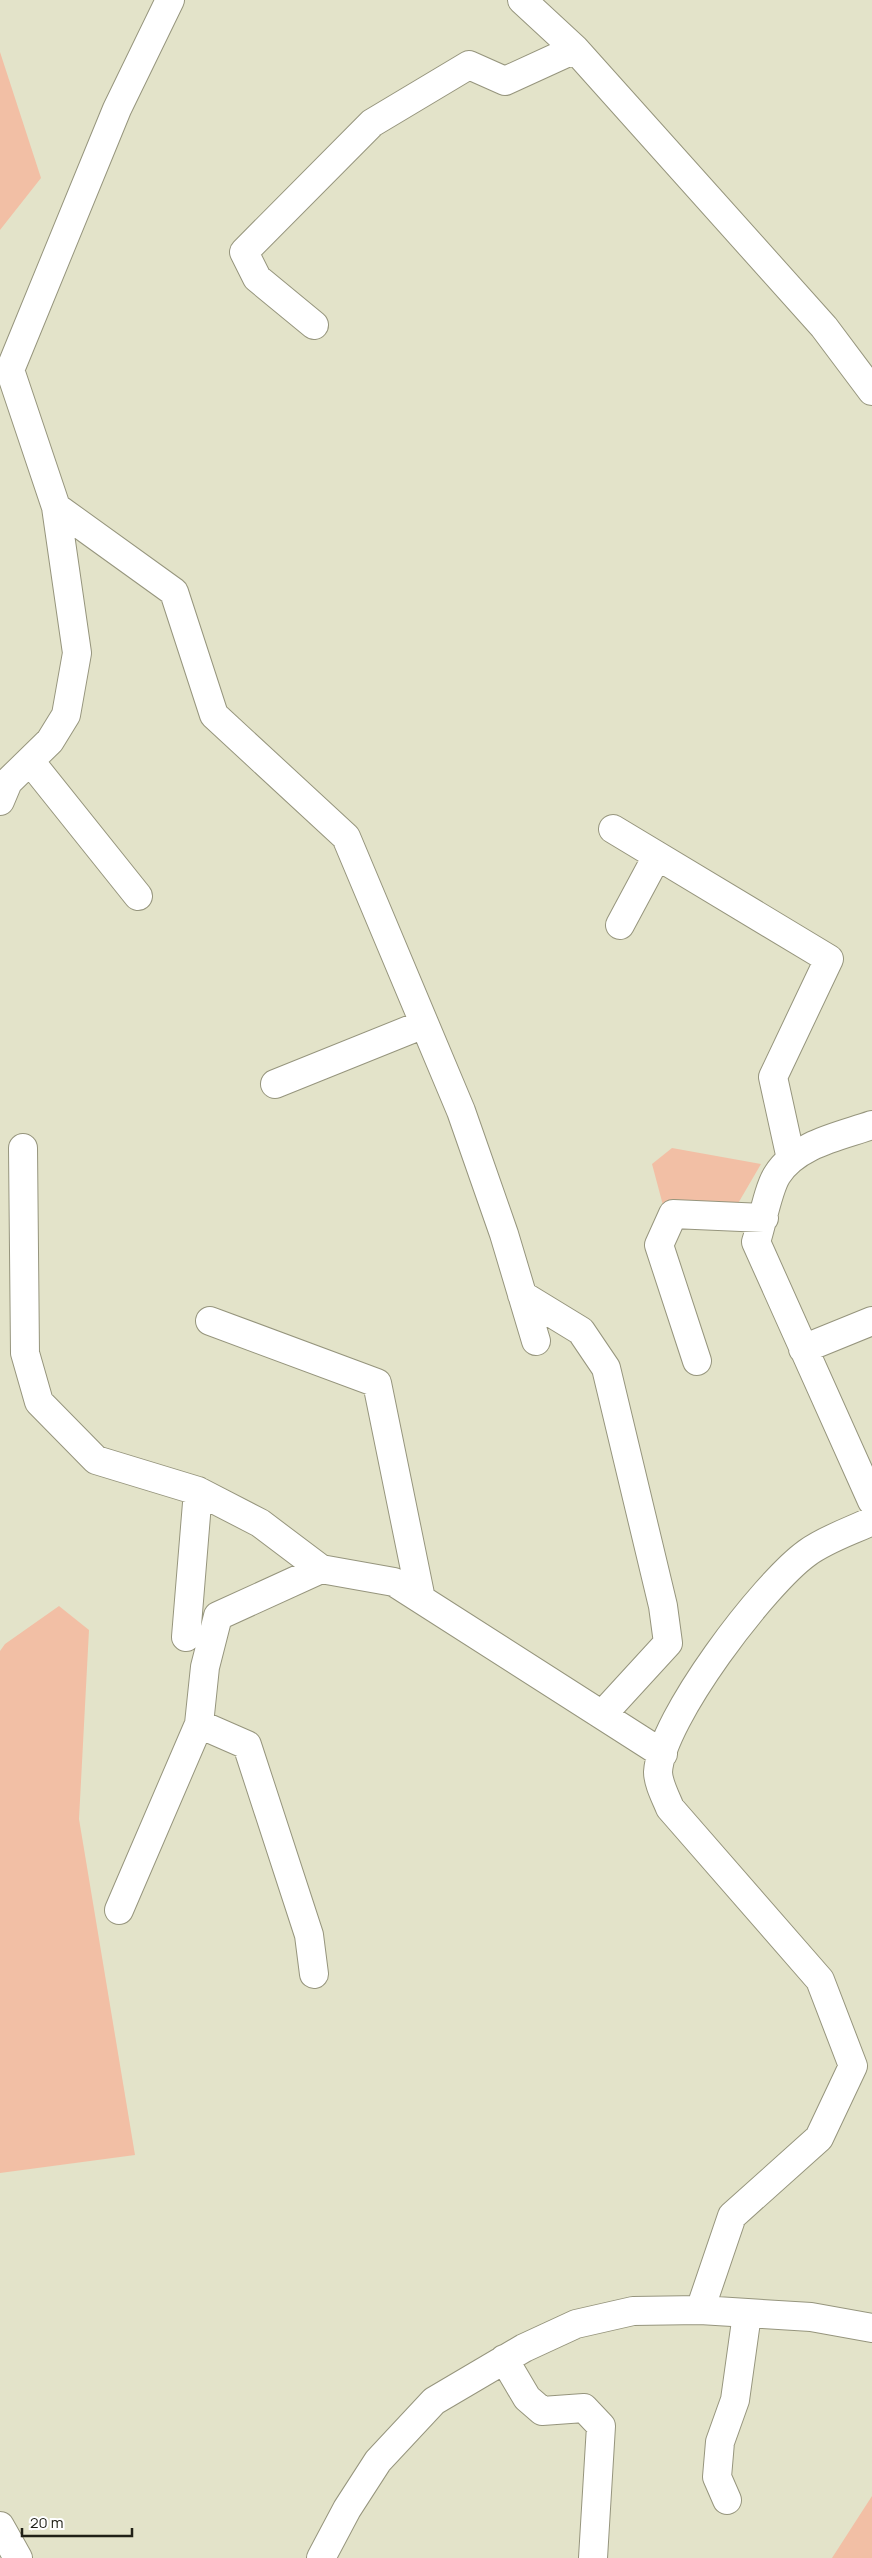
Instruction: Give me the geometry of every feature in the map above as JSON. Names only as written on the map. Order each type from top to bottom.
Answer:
[{"type":"street","points":[[3,788],[50,741],[66,714],[77,653],[56,507],[10,370],[117,109],[170,0]]},
{"type":"street","points":[[522,0],[575,49],[824,327],[872,391]]},
{"type":"street","points":[[314,325],[257,278],[244,252],[372,123],[380,118],[469,64],[505,81],[575,49]]},
{"type":"street","points":[[56,507],[174,592],[214,715],[346,837],[461,1111],[504,1234],[536,1341]]},
{"type":"street","points":[[30,761],[138,896]]},
{"type":"street","points":[[613,830],[829,958],[773,1077],[792,1159]]},
{"type":"street","points":[[620,925],[657,856]]},
{"type":"street","points":[[275,1084],[424,1024]]},
{"type":"street","points":[[872,1125],[810,1147],[792,1159],[777,1175],[756,1242],[872,1501]]},
{"type":"street","points":[[23,1148],[26,1353],[39,1402],[96,1460],[198,1491],[260,1523],[321,1569],[394,1582],[663,1754]]},
{"type":"street","points":[[697,1362],[659,1245],[673,1214],[764,1218]]},
{"type":"street","points":[[522,1295],[581,1331],[606,1368],[663,1606],[668,1643],[602,1715]]},
{"type":"street","points":[[210,1321],[377,1382],[421,1599]]},
{"type":"street","points":[[803,1349],[872,1321]]},
{"type":"street","points":[[186,1637],[198,1491]]},
{"type":"street","points":[[700,2310],[732,2216],[820,2138],[863,2065],[820,1980],[670,1808],[658,1773],[668,1736],[715,1656],[779,1578],[808,1552],[872,1521]]},
{"type":"street","points":[[119,1910],[199,1724],[205,1667],[218,1616],[321,1569]]},
{"type":"street","points":[[199,1724],[247,1745],[309,1935],[314,1974]]},
{"type":"street","points":[[321,2558],[347,2509],[378,2461],[434,2401],[504,2359],[576,2324],[633,2311],[700,2310],[811,2317],[872,2328]]},
{"type":"street","points":[[727,2500],[717,2477],[720,2442],[735,2400],[747,2314]]},
{"type":"street","points":[[504,2359],[528,2398],[542,2411],[584,2408],[601,2426],[593,2558]]},
{"type":"street","points":[[0,2526],[18,2558]]},
{"type":"shaded area","points":[[0,52],[41,178],[0,230]]},
{"type":"shaded area","points":[[672,1148],[761,1164],[733,1212],[664,1209],[652,1164]]},
{"type":"shaded area","points":[[59,1606],[89,1630],[79,1819],[135,2155],[0,2173],[0,1651],[5,1644]]},
{"type":"shaded area","points":[[872,2496],[872,2558],[832,2558]]}]
